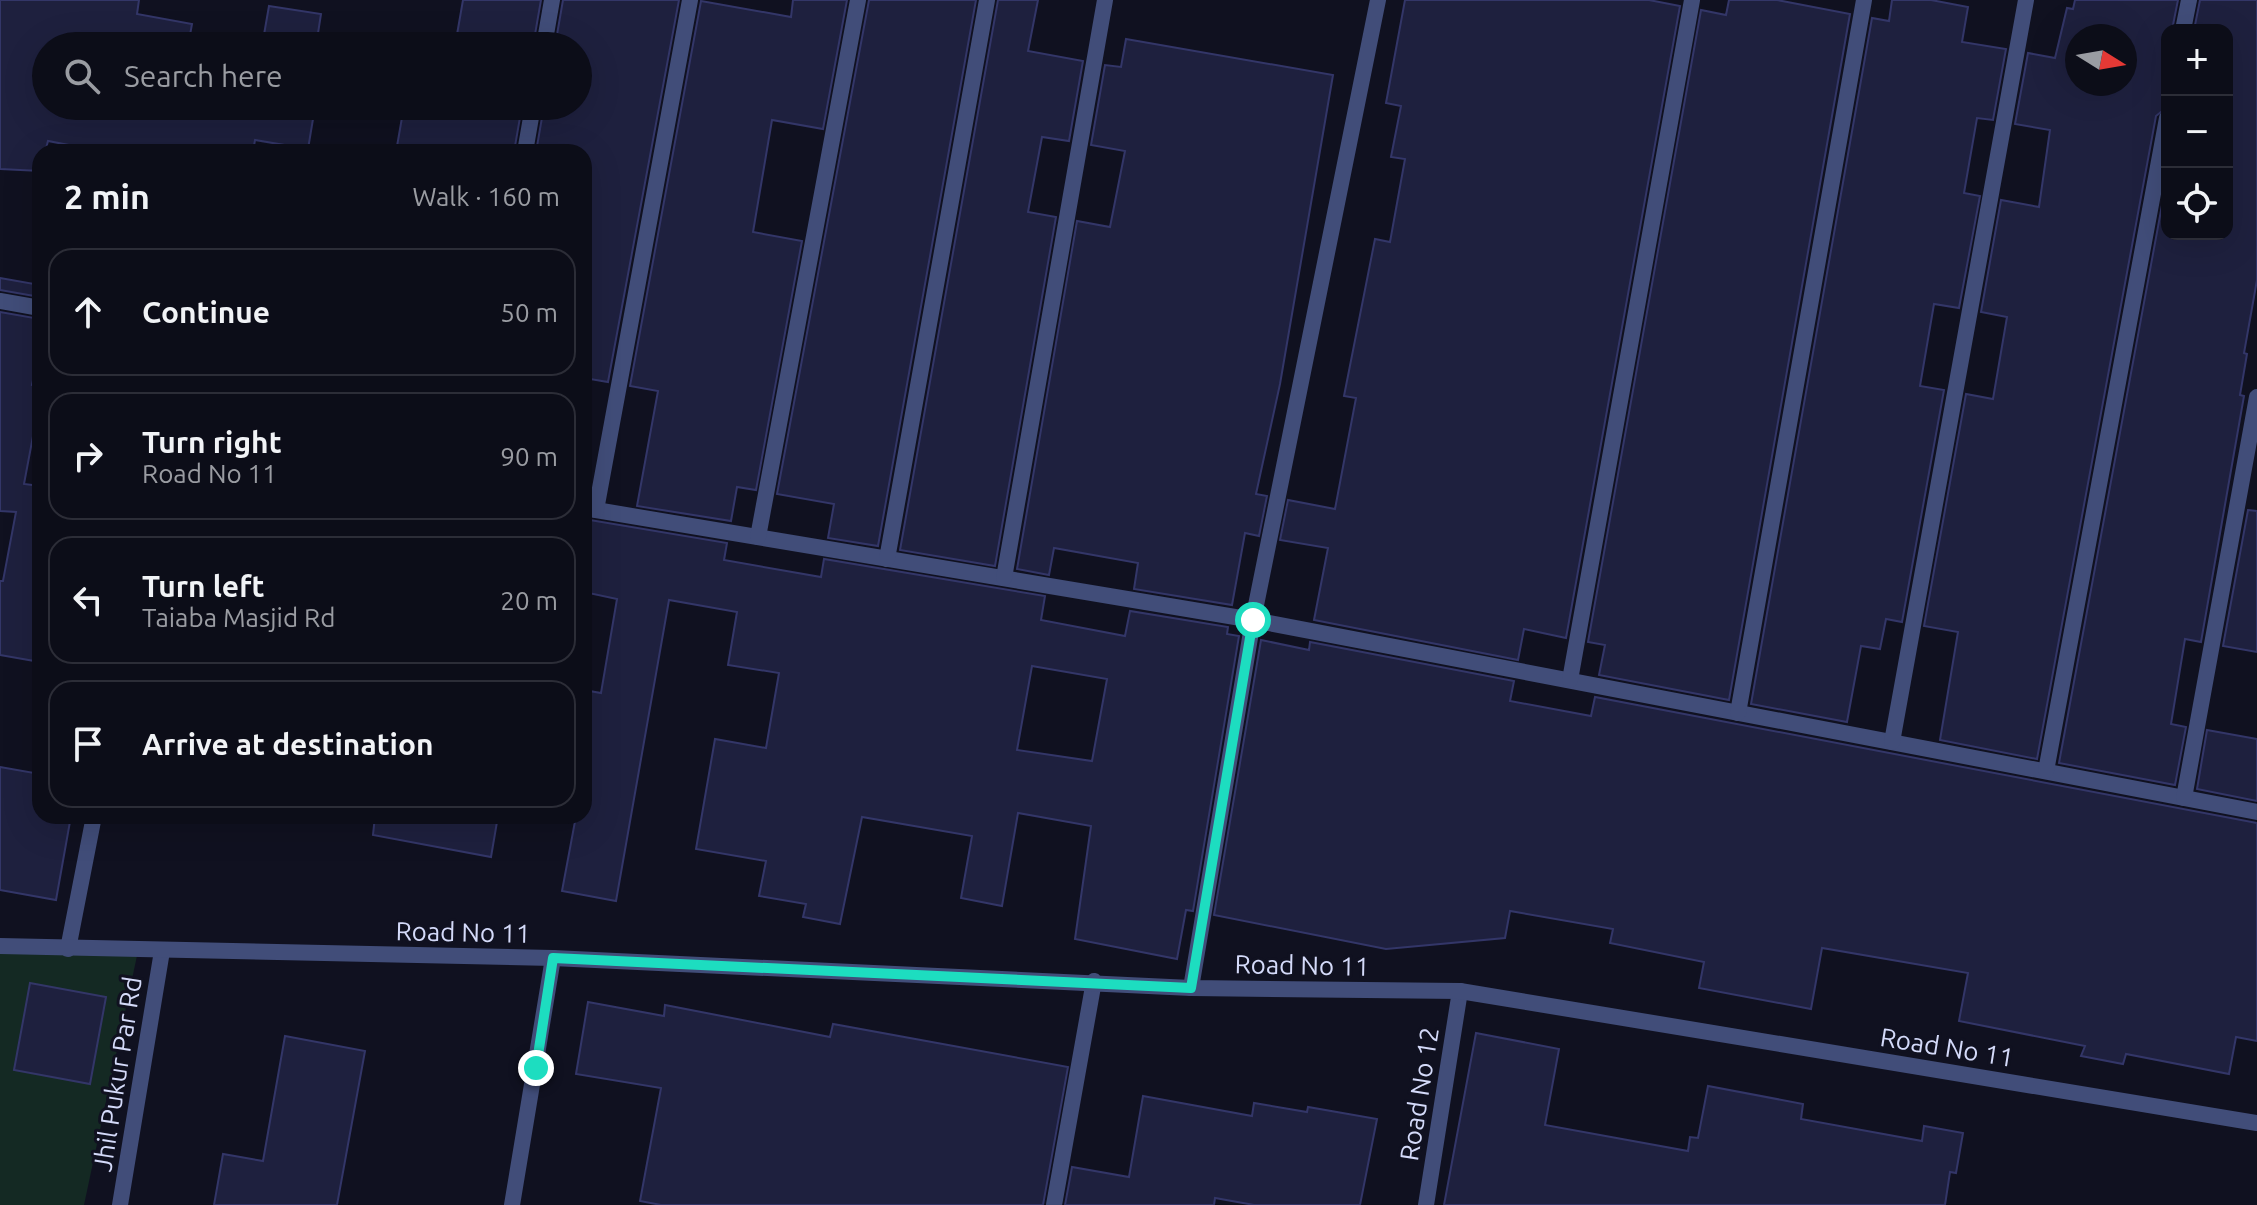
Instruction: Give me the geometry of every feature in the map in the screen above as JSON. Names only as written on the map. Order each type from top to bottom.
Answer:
[{"type":"street","points":[[546,32],[552,0]]},
{"type":"street","points":[[592,499],[690,0]]},
{"type":"street","points":[[758,537],[858,0]]},
{"type":"street","points":[[887,559],[987,0]]},
{"type":"street","points":[[1004,578],[1105,0]]},
{"type":"street","points":[[1191,988],[1253,620],[1378,0]]},
{"type":"street","points":[[1570,680],[1692,0]]},
{"type":"street","points":[[1738,713],[1864,0]]},
{"type":"street","points":[[1892,742],[2026,0]]},
{"type":"street","points":[[2184,24],[2189,0]]},
{"type":"street","points":[[526,144],[531,120]]},
{"type":"street","points":[[2046,771],[2161,150]]},
{"type":"street","points":[[0,301],[32,307]]},
{"type":"street","points":[[2184,798],[2257,397]]},
{"type":"street","points":[[592,509],[1253,620],[2257,812]]},
{"type":"street","points":[[68,949],[92,824]]},
{"type":"street","name":"Road No 11","points":[[0,946],[553,958],[1094,981],[1191,988],[1460,991],[2257,1123]]},
{"type":"street","name":"Jhil Pukur Par Rd","points":[[120,1205],[162,951]]},
{"type":"street","points":[[512,1205],[553,958]]},
{"type":"street","points":[[1054,1205],[1094,981]]},
{"type":"street","name":"Road No 12","points":[[1426,1205],[1460,991]]},
{"type":"green space","points":[[0,948],[138,951],[84,1205],[0,1205]]},
{"type":"building","points":[[0,0],[139,0],[137,14],[192,24],[191,32],[32,32],[32,120],[313,120],[309,144],[255,140],[254,144],[64,144],[48,141],[47,144],[32,144],[32,171],[0,169]]},
{"type":"building","points":[[463,0],[541,0],[535,32],[457,32]]},
{"type":"building","points":[[563,0],[679,0],[608,382],[592,379],[592,144],[537,144],[542,120],[592,120],[592,32],[557,32]]},
{"type":"building","points":[[793,0],[847,0],[823,129],[772,120],[753,232],[802,241],[756,490],[737,487],[731,521],[637,506],[658,391],[630,386],[701,1],[791,17]]},
{"type":"building","points":[[869,0],[976,0],[878,546],[828,538],[834,504],[777,494]]},
{"type":"building","points":[[998,0],[1038,0],[1028,51],[1083,61],[1069,141],[1042,137],[1028,212],[1056,217],[995,566],[900,550]]},
{"type":"building","points":[[1405,0],[1649,0],[1680,6],[1566,638],[1524,629],[1518,660],[1314,620],[1328,548],[1280,540],[1288,500],[1335,509],[1356,398],[1344,396],[1375,239],[1390,242],[1405,159],[1391,157],[1401,106],[1386,103]]},
{"type":"building","points":[[1729,0],[1777,0],[1850,14],[1729,700],[1599,675],[1605,645],[1588,642],[1701,10],[1726,15]]},
{"type":"building","points":[[1892,0],[1931,0],[1968,7],[1962,42],[2006,49],[1993,120],[1977,118],[1964,193],[1980,196],[1959,308],[1934,304],[1920,386],[1944,390],[1902,622],[1886,619],[1880,649],[1861,646],[1847,722],[1751,704],[1872,18],[1889,21]]},
{"type":"building","points":[[2075,0],[2178,0],[2173,24],[2161,24],[2161,112],[2156,116],[2037,759],[1940,740],[1958,632],[1924,626],[1966,394],[1993,399],[2007,317],[1981,312],[2001,200],[2039,207],[2050,130],[2015,124],[2028,53],[2055,58],[2067,8],[2073,9]]},
{"type":"building","points":[[2200,0],[2257,0],[2257,280],[2244,353],[2247,354],[2240,395],[2244,396],[2201,642],[2185,639],[2171,724],[2186,727],[2175,785],[2059,763],[2161,210],[2161,240],[2233,240],[2233,24],[2195,24]]},
{"type":"building","points":[[269,6],[321,14],[318,32],[264,32]]},
{"type":"building","points":[[1126,39],[1333,75],[1280,384],[1256,494],[1267,496],[1259,536],[1245,533],[1232,605],[1134,589],[1138,563],[1054,548],[1049,575],[1017,569],[1077,221],[1110,227],[1125,151],[1091,145],[1105,65],[1121,67]]},
{"type":"building","points":[[402,120],[520,120],[515,144],[397,144]]},
{"type":"building","points":[[0,278],[32,284],[32,296],[0,290]]},
{"type":"building","points":[[0,312],[32,318],[32,442],[24,484],[32,485],[32,661],[0,655],[0,581],[3,581],[16,512],[0,511]]},
{"type":"building","points":[[2248,510],[2257,511],[2257,652],[2223,646]]},
{"type":"building","points":[[592,520],[727,543],[724,560],[821,577],[824,559],[1045,596],[1041,620],[1125,636],[1130,611],[1228,627],[1227,634],[1239,636],[1193,911],[1186,910],[1177,959],[1075,939],[1091,826],[1018,813],[1002,906],[961,898],[972,836],[862,817],[840,924],[803,917],[806,904],[759,896],[766,861],[696,849],[715,739],[766,748],[779,673],[728,665],[737,612],[669,600],[616,901],[562,891],[575,824],[592,824],[592,691],[601,693],[617,599],[592,594]],"holes":[[[1032,666],[1107,679],[1092,761],[1017,750]]]},
{"type":"building","points":[[1261,640],[1309,650],[1310,642],[1514,681],[1510,701],[1591,716],[1595,697],[2257,823],[2257,1041],[2236,1037],[2229,1074],[2126,1054],[2123,1064],[2081,1056],[2085,1046],[1959,1021],[1968,973],[1822,948],[1811,1009],[1699,988],[1704,962],[1610,943],[1613,929],[1510,911],[1505,938],[1386,949],[1214,915]]},
{"type":"building","points":[[2207,730],[2257,739],[2257,801],[2197,789]]},
{"type":"building","points":[[0,767],[32,773],[32,824],[70,824],[56,900],[0,890]]},
{"type":"building","points":[[374,824],[497,824],[491,857],[373,835]]},
{"type":"building","points":[[30,983],[106,997],[90,1084],[14,1070]]},
{"type":"building","points":[[588,1002],[664,1016],[665,1005],[830,1037],[833,1024],[1068,1067],[1043,1205],[661,1205],[640,1201],[661,1088],[576,1074]]},
{"type":"building","points":[[1476,1033],[1559,1049],[1545,1125],[1688,1151],[1690,1137],[1698,1138],[1708,1086],[1803,1104],[1801,1119],[1922,1141],[1924,1126],[1963,1133],[1956,1173],[1950,1172],[1945,1205],[1444,1205]]},
{"type":"building","points":[[285,1036],[365,1051],[337,1205],[214,1205],[223,1154],[263,1161]]},
{"type":"building","points":[[1143,1096],[1252,1116],[1254,1103],[1307,1112],[1308,1107],[1377,1119],[1360,1205],[1254,1205],[1215,1198],[1214,1205],[1065,1205],[1072,1167],[1129,1177]]},
{"type":"route","points":[[536,1068],[553,958],[1000,976],[1191,988],[1253,620]]}]
